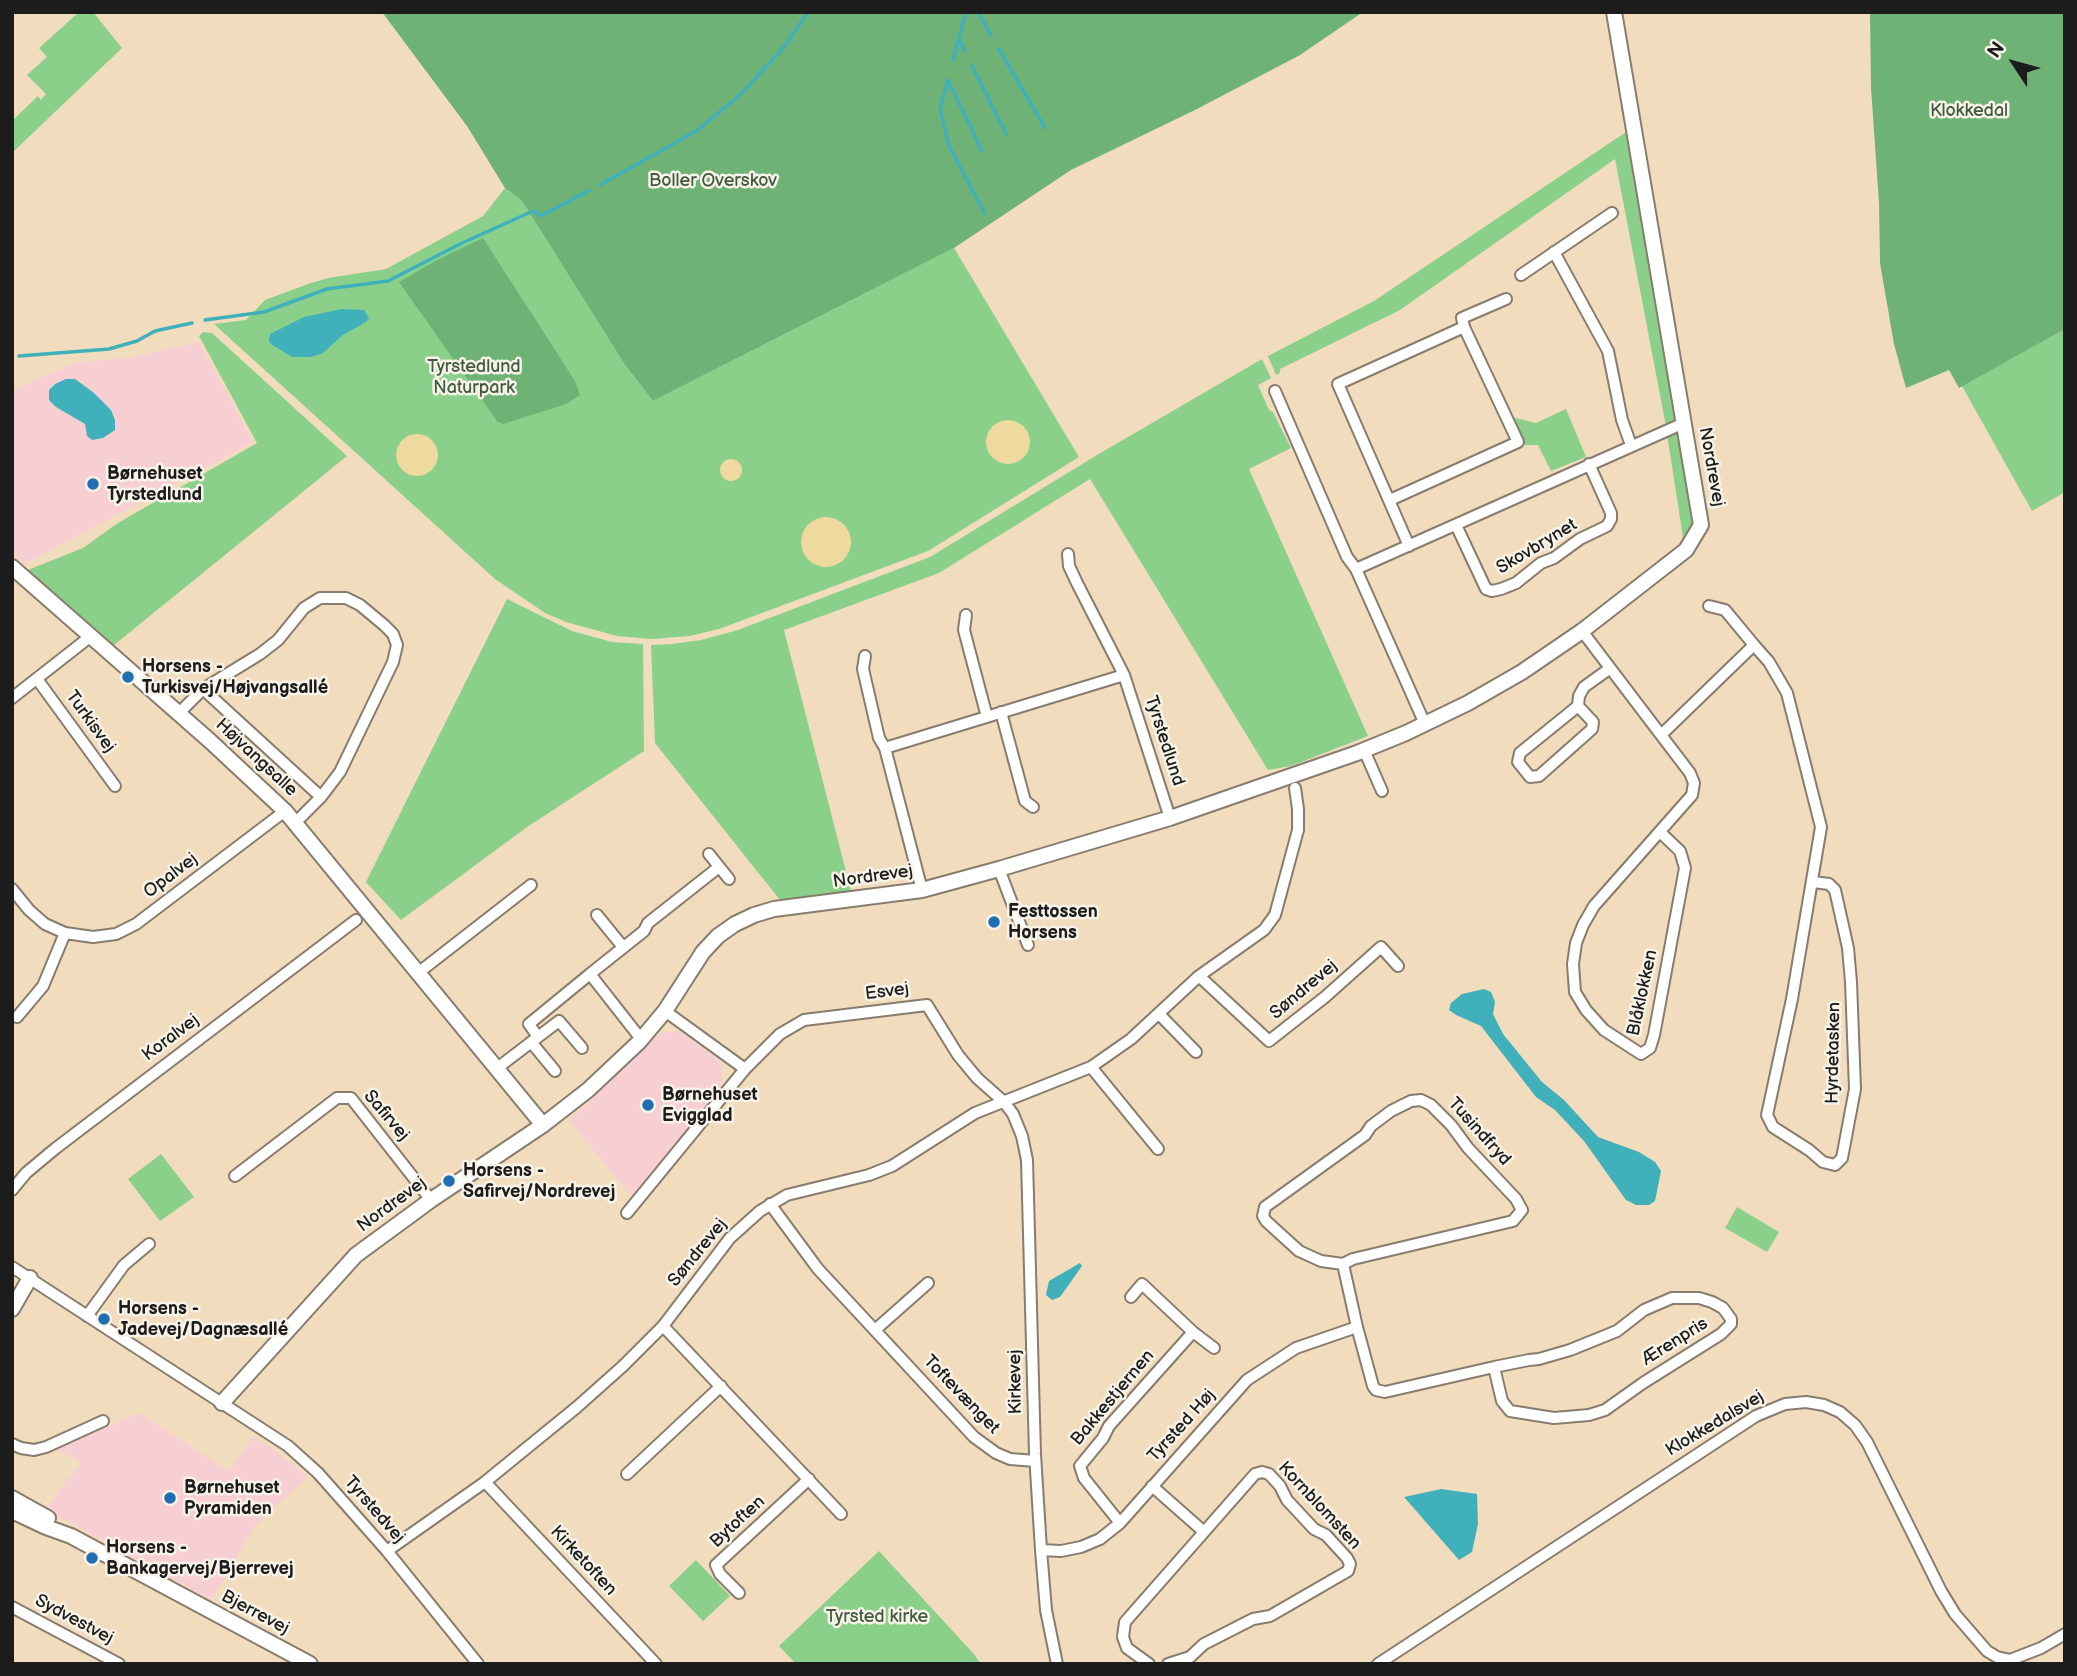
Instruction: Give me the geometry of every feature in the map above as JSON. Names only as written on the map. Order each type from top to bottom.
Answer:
[{"type":"street","name":"Nordrevej","points":[[222,1403],[356,1255],[431,1200],[543,1125],[588,1090],[641,1039],[665,1010],[703,951],[726,930],[754,915],[774,909],[922,890],[999,869],[1170,818],[1364,750],[1468,703],[1522,672],[1582,631],[1686,550],[1701,525],[1614,12]]},
{"type":"street","points":[[1521,275],[1612,213]]},
{"type":"street","points":[[1555,252],[1608,351],[1622,420],[1631,445]]},
{"type":"street","points":[[1390,500],[1518,443],[1462,318],[1506,299]]},
{"type":"street","points":[[1409,546],[1338,384],[1464,327]]},
{"type":"street","points":[[1275,391],[1424,724]]},
{"type":"street","points":[[1356,569],[1684,422]]},
{"type":"street","name":"Skovbrynet","points":[[1456,525],[1486,589],[1492,591],[1516,583],[1541,562],[1554,558],[1580,539],[1607,526],[1611,513],[1589,464]]},
{"type":"street","name":"Tyrstedlund","points":[[1068,554],[1069,566],[1124,675],[1170,818]]},
{"type":"street","name":"Højvangsalle","points":[[12,567],[179,713],[296,822],[543,1125]]},
{"type":"street","points":[[179,713],[202,690],[278,640],[304,608],[320,598],[346,598],[360,605],[384,625],[393,634],[397,645],[393,662],[340,772],[321,797],[296,822]]},
{"type":"street","name":"Hyrdetasken","points":[[1709,606],[1725,610],[1780,678],[1787,693],[1821,827],[1792,999],[1767,1115],[1773,1127],[1809,1150],[1822,1162],[1835,1165],[1842,1158],[1855,1089],[1851,982],[1848,948],[1835,890],[1829,884],[1813,882]]},
{"type":"street","points":[[966,615],[964,631],[987,717]]},
{"type":"street","points":[[1582,631],[1661,735],[1754,645]]},
{"type":"street","points":[[12,698],[91,636]]},
{"type":"street","points":[[865,656],[863,669],[879,738],[885,748],[922,890]]},
{"type":"street","points":[[1578,706],[1593,722],[1592,729],[1539,776],[1530,777],[1518,762],[1520,753],[1578,706],[1584,687],[1609,669]]},
{"type":"street","points":[[885,748],[1124,675]]},
{"type":"street","name":"Turkisvej","points":[[37,680],[116,786]]},
{"type":"street","points":[[202,690],[321,797]]},
{"type":"street","points":[[1002,712],[1025,801],[1033,807]]},
{"type":"street","name":"Blåklokken","points":[[1660,832],[1680,851],[1685,868],[1654,1035],[1650,1048],[1641,1054],[1604,1030],[1586,1010],[1576,992],[1573,964],[1576,943],[1594,906],[1692,795],[1694,783],[1690,773],[1661,735]]},
{"type":"street","points":[[1364,750],[1382,791]]},
{"type":"street","name":"Søndrevej","points":[[387,1551],[485,1482],[578,1408],[663,1326],[730,1238],[770,1204],[787,1195],[869,1175],[892,1166],[975,1113],[1091,1067],[1131,1038],[1199,976],[1251,941],[1275,915],[1298,830],[1294,788]]},
{"type":"street","name":"Opalvej","points":[[12,889],[45,924],[65,933],[93,937],[116,934],[136,924],[285,811]]},
{"type":"street","points":[[709,854],[729,879]]},
{"type":"street","points":[[555,1071],[529,1024],[719,867]]},
{"type":"street","points":[[999,869],[1028,945]]},
{"type":"street","points":[[418,973],[531,885]]},
{"type":"street","points":[[597,915],[623,947]]},
{"type":"street","name":"Koralvej","points":[[12,1190],[26,1173],[56,1148],[356,920]]},
{"type":"street","points":[[17,1017],[43,986],[65,933]]},
{"type":"street","name":"Søndrevej","points":[[1199,976],[1269,1041],[1325,997],[1381,947],[1398,966]]},
{"type":"street","points":[[590,974],[641,1039]]},
{"type":"street","name":"Esvej","points":[[627,1213],[763,1048],[804,1020],[927,1005],[958,1055],[977,1078],[1004,1102]]},
{"type":"street","points":[[665,1010],[745,1069]]},
{"type":"street","points":[[1159,1014],[1196,1052]]},
{"type":"street","points":[[496,1069],[559,1021],[582,1048]]},
{"type":"street","points":[[1091,1067],[1158,1149]]},
{"type":"street","name":"Safirvej","points":[[235,1176],[337,1098],[351,1098],[431,1200]]},
{"type":"street","name":"Tusindfryd","points":[[1421,1100],[1431,1105],[1521,1206],[1520,1214],[1513,1221],[1353,1259],[1343,1264],[1321,1261],[1299,1251],[1266,1221],[1265,1206],[1365,1135],[1371,1126],[1391,1111],[1411,1101],[1421,1100]]},
{"type":"street","name":"Kirkevej","points":[[1004,1102],[1013,1114],[1027,1160],[1035,1461],[1046,1610],[1057,1664]]},
{"type":"street","name":"Toftevænget","points":[[770,1204],[818,1269],[974,1437],[996,1453],[1010,1459],[1035,1461]]},
{"type":"street","points":[[87,1316],[124,1265],[149,1244]]},
{"type":"street","points":[[1343,1264],[1357,1326]]},
{"type":"street","name":"Tyrstedvej","points":[[12,1267],[288,1446],[318,1473],[387,1551],[478,1664]]},
{"type":"street","points":[[12,1308],[30,1278]]},
{"type":"street","points":[[876,1330],[928,1283]]},
{"type":"street","points":[[1131,1297],[1142,1284],[1214,1348]]},
{"type":"street","name":"Ærenpris","points":[[1357,1326],[1373,1386],[1379,1392],[1494,1367],[1539,1359],[1617,1331],[1644,1310],[1672,1298],[1699,1298],[1712,1302],[1723,1308],[1731,1319],[1731,1324],[1721,1334],[1605,1409],[1590,1415],[1554,1418],[1510,1411],[1502,1401],[1494,1367]]},
{"type":"street","points":[[663,1326],[841,1514]]},
{"type":"street","name":"Tyrsted Høj","points":[[1041,1550],[1061,1551],[1100,1539],[1120,1523],[1247,1380],[1296,1348],[1357,1326]]},
{"type":"street","name":"Bakkestjernen","points":[[1120,1523],[1084,1478],[1080,1466],[1103,1438],[1109,1426],[1193,1332]]},
{"type":"street","points":[[627,1474],[721,1386]]},
{"type":"street","name":"Klokkedalsvej","points":[[1378,1664],[1756,1416],[1785,1404],[1806,1402],[1824,1405],[1840,1412],[1855,1425],[1867,1442],[1941,1591],[1955,1614],[1987,1651],[2010,1660],[2041,1648],[2065,1634]]},
{"type":"street","points":[[12,1444],[34,1450],[46,1447],[103,1421]]},
{"type":"street","name":"Kornblomsten","points":[[1149,1664],[1127,1648],[1123,1637],[1125,1622],[1255,1474],[1265,1472],[1280,1486],[1287,1500],[1314,1530],[1326,1535],[1347,1558],[1350,1567],[1346,1573],[1270,1616],[1253,1619],[1203,1644],[1190,1657],[1168,1664]]},
{"type":"street","name":"Bytoften","points":[[739,1593],[720,1574],[716,1566],[809,1479]]},
{"type":"street","name":"Kirketoften","points":[[485,1482],[656,1664]]},
{"type":"street","points":[[1152,1486],[1203,1531]]},
{"type":"street","name":"Bjerrevej","points":[[12,1498],[71,1536]]},
{"type":"street","name":"Bjerrevej","points":[[12,1511],[71,1536],[310,1664]]},
{"type":"street","name":"Sydvestvej","points":[[12,1607],[119,1664]]},
{"type":"shaded area","name":"Børnehuset Tyrstedlund","points":[[199,342],[253,442],[25,564],[12,553],[12,392],[75,363],[132,357]]},
{"type":"shaded area","name":"Børnehuset Evigglad","points":[[679,1031],[721,1061],[723,1089],[632,1197],[569,1121],[661,1033]]},
{"type":"shaded area","name":"Børnehuset Pyramiden","points":[[139,1413],[229,1471],[253,1436],[308,1477],[255,1526],[211,1600],[47,1510],[63,1485],[80,1466],[79,1460],[56,1450]]},
{"type":"green space","points":[[79,12],[93,12],[122,48],[12,153],[12,121],[38,96],[41,100],[46,94],[27,75],[47,57],[39,48]]},
{"type":"green space","name":"Boller Overskov","points":[[382,12],[1363,12],[1300,55],[1071,170],[954,248],[653,401],[625,365],[522,201],[505,188],[467,126]]},
{"type":"green space","name":"Klokkedal","points":[[1870,12],[2065,12],[2065,329],[1959,388],[1949,370],[1906,388],[1894,344],[1880,263]]},
{"type":"green space","points":[[1626,132],[1694,520],[1684,544],[1665,421],[1615,159],[1400,310],[1280,369],[1280,373],[1276,375],[1268,356],[1374,301]]},
{"type":"green space","name":"Tyrstedlund Naturpark","points":[[505,188],[522,201],[625,365],[653,401],[954,248],[1079,457],[928,551],[719,629],[690,636],[651,639],[617,636],[566,622],[545,613],[495,579],[214,324],[246,320],[265,300],[308,284],[328,278],[386,269],[483,216]]},
{"type":"green space","points":[[483,238],[575,381],[580,395],[566,404],[503,424],[497,421],[399,282]]},
{"type":"green space","points":[[2065,329],[2065,492],[2032,511],[1962,386]]},
{"type":"green space","points":[[203,332],[212,333],[347,456],[114,645],[28,570],[83,548],[118,523],[257,443],[199,336]]},
{"type":"green space","points":[[1262,359],[1271,378],[1258,385],[1291,448],[1249,469],[1368,736],[1291,766],[1268,770],[1090,479],[939,573],[784,630],[851,891],[780,900],[655,743],[651,645],[701,640],[738,630],[930,557]]},
{"type":"green space","points":[[1566,409],[1586,457],[1551,471],[1538,445],[1525,445],[1511,417],[1536,423]]},
{"type":"green space","points":[[507,599],[572,631],[612,642],[643,644],[644,751],[527,827],[401,920],[366,882]]},
{"type":"green space","points":[[161,1154],[194,1197],[160,1221],[128,1179]]},
{"type":"green space","points":[[1737,1207],[1779,1232],[1767,1252],[1725,1228]]},
{"type":"green space","name":"Tyrsted kirke","points":[[879,1551],[981,1664],[796,1664],[779,1646]]},
{"type":"green space","points":[[696,1560],[730,1596],[703,1621],[669,1586]]},
{"type":"sand","points":[[1008,420],[1017,421],[1024,426],[1029,433],[1029,451],[1024,458],[1017,463],[1008,464],[999,463],[992,458],[987,451],[986,442],[987,433],[992,426],[999,421]]},
{"type":"sand","points":[[417,434],[432,440],[438,455],[432,470],[417,476],[402,470],[396,455],[402,440]]},
{"type":"sand","points":[[731,459],[741,466],[742,470],[735,480],[731,481],[721,474],[720,470],[727,460]]},
{"type":"sand","points":[[826,517],[844,524],[851,542],[844,560],[826,567],[808,560],[801,542],[808,524]]},
{"type":"water","points":[[342,309],[364,310],[369,318],[343,335],[323,353],[311,357],[292,357],[269,341],[270,334],[304,317]]},
{"type":"water","points":[[66,379],[75,379],[111,410],[115,430],[103,438],[92,440],[87,436],[85,424],[49,400],[49,390]]},
{"type":"water","points":[[1484,989],[1491,992],[1495,1002],[1493,1014],[1503,1034],[1542,1082],[1564,1100],[1598,1137],[1639,1152],[1655,1162],[1661,1171],[1655,1201],[1649,1205],[1636,1205],[1626,1200],[1584,1141],[1555,1110],[1536,1097],[1481,1026],[1449,1010],[1451,1003],[1462,994]]},
{"type":"water","points":[[1080,1263],[1082,1266],[1060,1297],[1052,1300],[1046,1295],[1049,1281]]},
{"type":"water","points":[[1441,1489],[1477,1494],[1478,1524],[1472,1552],[1459,1560],[1404,1497]]},
{"type":"waterway","points":[[600,185],[698,130],[741,94],[784,47],[808,12]]},
{"type":"waterway","points":[[953,60],[966,12]]},
{"type":"waterway","points":[[978,12],[991,35]]},
{"type":"waterway","points":[[960,41],[965,51]]},
{"type":"waterway","points":[[999,49],[1045,128]]},
{"type":"waterway","points":[[972,66],[1006,134]]},
{"type":"waterway","points":[[948,80],[940,109],[949,146],[985,214]]},
{"type":"waterway","points":[[949,82],[982,151]]},
{"type":"waterway","points":[[205,320],[264,312],[327,289],[388,281],[533,211],[541,216],[590,190]]},
{"type":"waterway","points":[[19,356],[109,349],[137,341],[155,331],[192,323]]},
{"type":"place","name":"Børnehuset Tyrstedlund","points":[[93,484]]},
{"type":"place","name":"Horsens - Turkisvej/Højvangsallé","points":[[128,677]]},
{"type":"place","name":"Festtossen Horsens","points":[[994,922]]},
{"type":"place","name":"Børnehuset Evigglad","points":[[648,1105]]},
{"type":"place","name":"Horsens - Safirvej/Nordrevej","points":[[449,1181]]},
{"type":"place","name":"Horsens - Jadevej/Dagnæsallé","points":[[104,1319]]},
{"type":"place","name":"Børnehuset Pyramiden","points":[[170,1498]]},
{"type":"place","name":"Horsens - Bankagervej/Bjerrevej","points":[[92,1558]]}]
